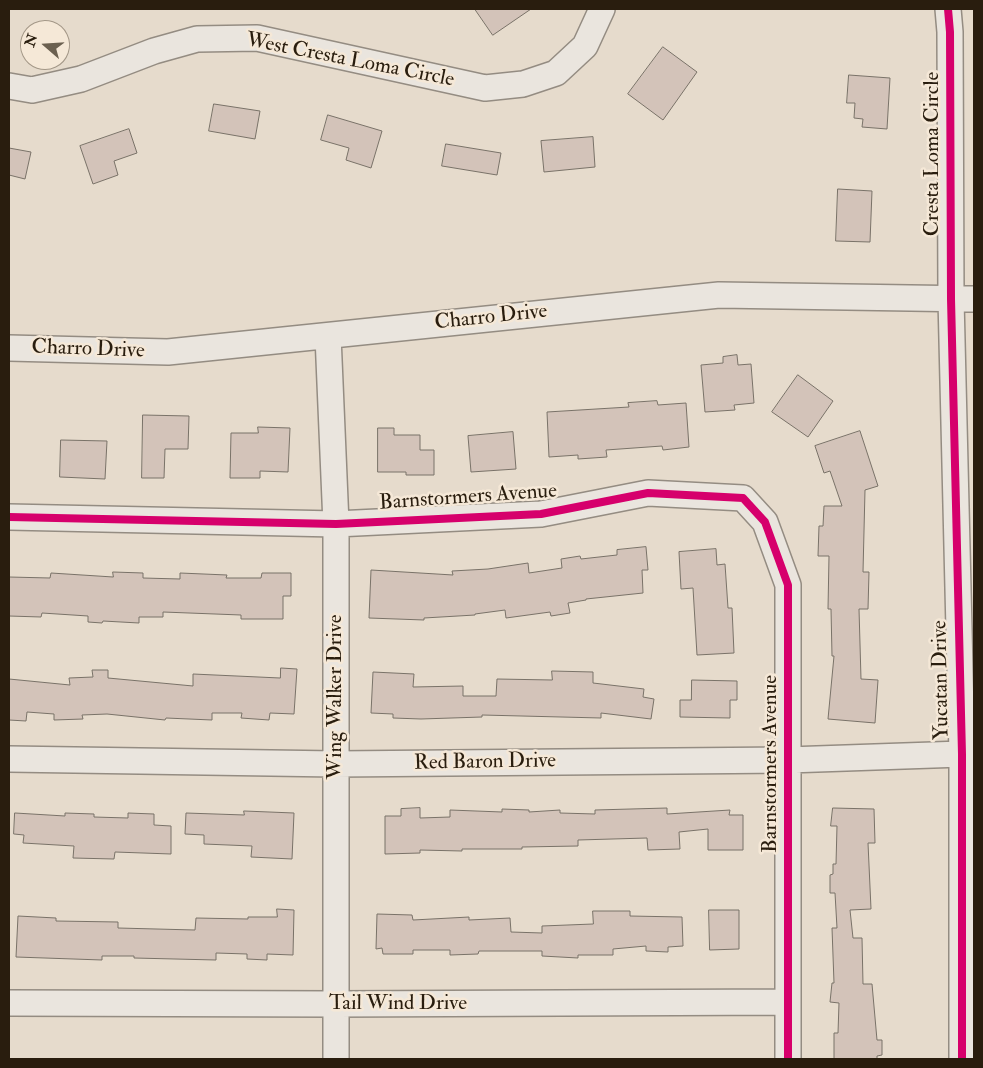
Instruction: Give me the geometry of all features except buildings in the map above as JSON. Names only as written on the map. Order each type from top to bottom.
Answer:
[{"type":"street","name":"West Cresta Loma Circle","points":[[9,86],[32,90],[81,80],[154,51],[198,39],[256,38],[485,88],[523,84],[556,74],[586,46],[602,9]]},
{"type":"street","name":"Cresta Loma Circle","points":[[948,9],[962,299]]},
{"type":"street","name":"Charro Drive","points":[[9,348],[168,352],[719,295],[962,299]]},
{"type":"street","name":"Yucatan Drive","points":[[962,299],[962,754],[968,995],[962,1059]]},
{"type":"street","name":"Wing Walker Drive","points":[[328,336],[336,524],[336,1059]]},
{"type":"street","name":"Barnstormers Avenue","points":[[9,517],[336,524],[541,514],[648,492],[743,498],[765,522],[788,585],[788,1059]]},
{"type":"street","name":"Red Baron Drive","points":[[9,759],[336,764],[788,760],[962,754]]},
{"type":"street","name":"Tail Wind Drive","points":[[9,1003],[788,1002]]},
{"type":"cycle path","points":[[948,9],[950,32],[951,299],[962,754],[962,1059]]},
{"type":"cycle path","points":[[9,517],[336,524],[541,514],[648,493],[743,498],[765,522],[788,585],[788,1059]]}]
